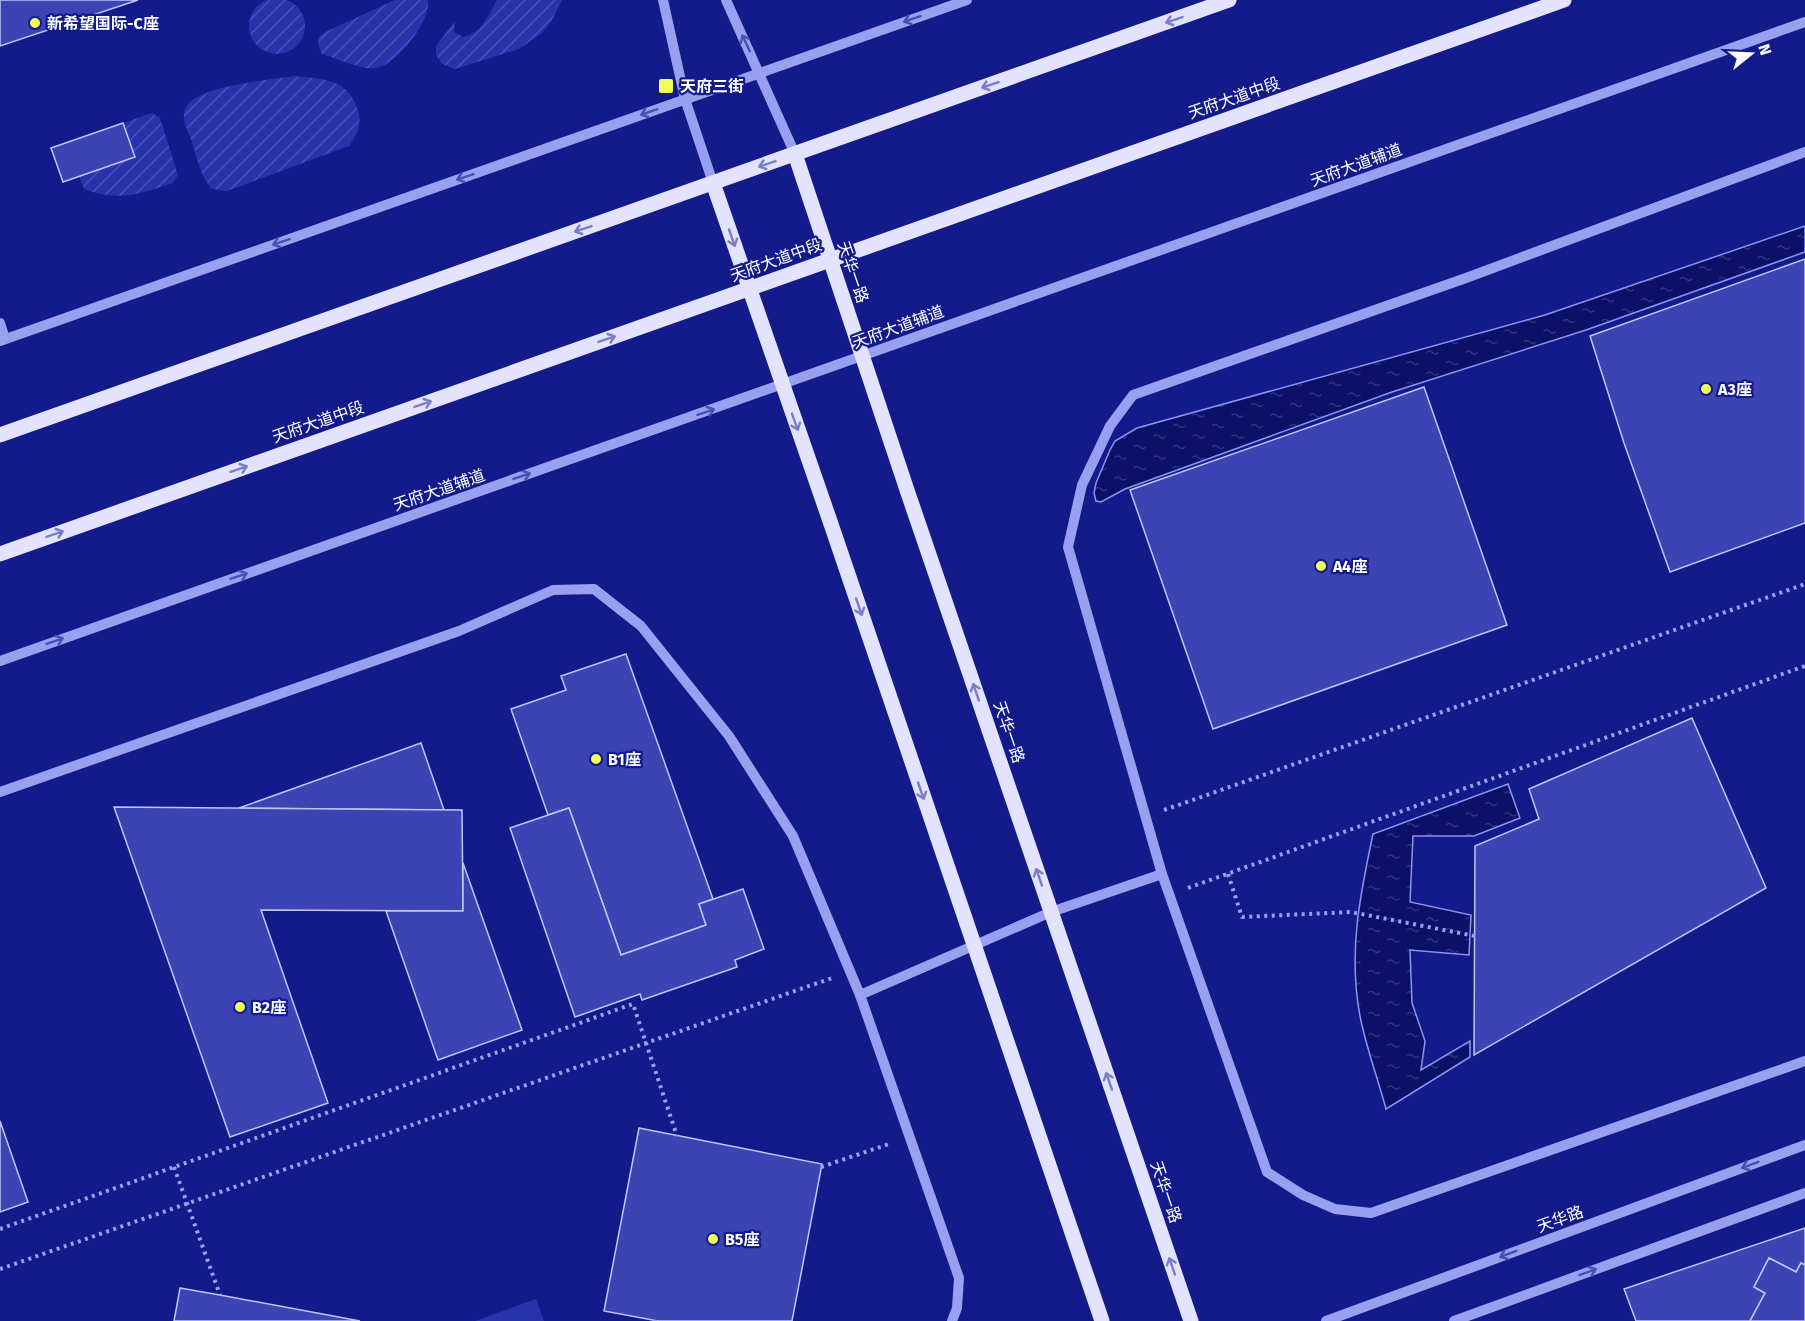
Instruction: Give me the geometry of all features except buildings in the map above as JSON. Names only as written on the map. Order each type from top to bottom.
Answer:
[{"type":"main road","points":[[0,435],[1229,0]]},
{"type":"main road","name":"天府大道中段","points":[[0,554],[1564,0]]},
{"type":"main road","name":"天华一路","points":[[795,154],[1191,1321]]},
{"type":"main road","points":[[713,183],[1102,1321]]},
{"type":"street","points":[[663,0],[685,99],[713,183]]},
{"type":"street","points":[[726,0],[795,154]]},
{"type":"street","points":[[0,323],[3,340],[968,0]]},
{"type":"street","name":"天府大道辅道","points":[[0,661],[1805,22]]},
{"type":"street","points":[[1805,152],[1466,278],[1133,395],[1110,426],[1082,485],[1068,547],[1162,874],[1267,1172],[1303,1195],[1335,1209],[1371,1213],[1805,1061]]},
{"type":"street","points":[[0,792],[459,632],[553,590],[594,590],[641,626],[729,736],[794,836],[860,995],[959,1278],[957,1308],[952,1321]]},
{"type":"street","points":[[860,995],[1051,912],[1162,874]]},
{"type":"street","name":"天华路","points":[[1326,1321],[1805,1145]]},
{"type":"street","points":[[1454,1321],[1805,1193]]},
{"type":"path","points":[[1146,816],[1805,584]]},
{"type":"path","points":[[1169,895],[1805,666]]},
{"type":"path","points":[[1228,874],[1242,917],[1351,912],[1475,936]]},
{"type":"path","points":[[0,1269],[850,972]]},
{"type":"path","points":[[0,1228],[633,1004],[677,1136]]},
{"type":"path","points":[[821,1167],[875,1148]]},
{"type":"path","points":[[174,1167],[220,1295]]},
{"type":"shaded area","points":[[271,-2],[283,-2],[293,2],[301,10],[305,26],[301,42],[293,50],[283,54],[271,54],[261,50],[253,42],[249,32],[249,20],[253,10],[261,2]]},
{"type":"shaded area","points":[[395,0],[428,0],[428,8],[412,40],[385,65],[377,68],[357,66],[322,54],[318,45],[319,37],[325,32]]},
{"type":"shaded area","points":[[497,0],[562,0],[551,22],[542,33],[519,49],[455,69],[442,64],[436,55],[436,46],[455,21],[454,32],[463,37],[470,35],[484,23]]},
{"type":"shaded area","points":[[295,76],[324,79],[340,85],[352,97],[359,113],[359,123],[349,146],[227,191],[212,189],[197,161],[185,125],[186,107],[204,94],[219,89]]},
{"type":"shaded area","points":[[152,113],[160,118],[178,175],[173,183],[140,193],[119,196],[84,189],[79,176],[135,157],[123,123]]},
{"type":"shaded area","points":[[536,1299],[544,1321],[475,1321]]},
{"type":"water","points":[[1805,226],[1805,252],[1586,330],[1392,392],[1125,489],[1101,502],[1096,501],[1094,493],[1096,483],[1115,441],[1137,428],[1545,315]]},
{"type":"water","points":[[1508,784],[1520,818],[1474,836],[1413,836],[1410,902],[1471,915],[1469,955],[1410,950],[1412,1003],[1425,1041],[1421,1070],[1470,1041],[1470,1057],[1386,1109],[1360,1016],[1355,970],[1357,924],[1373,834]]},
{"type":"place","name":"新希望国际-C座","points":[[35,23]]},
{"type":"place","name":"天府三街","points":[[666,86]]},
{"type":"place","name":"A3座","points":[[1706,389]]},
{"type":"place","name":"A4座","points":[[1321,566]]},
{"type":"place","name":"B1座","points":[[596,759]]},
{"type":"place","name":"B2座","points":[[240,1007]]},
{"type":"place","name":"B5座","points":[[713,1239]]}]
